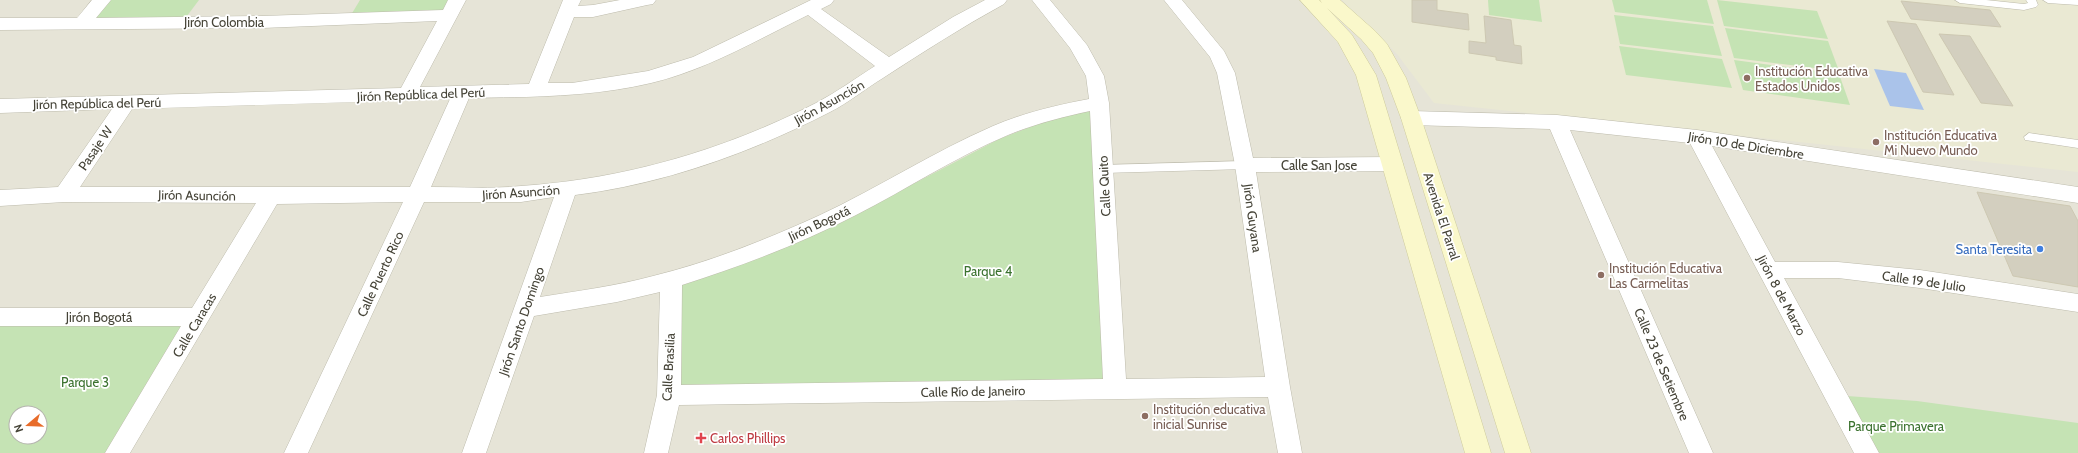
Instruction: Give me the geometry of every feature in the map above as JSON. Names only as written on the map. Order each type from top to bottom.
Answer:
[{"type":"street","points":[[83,22],[102,0]]},
{"type":"street","points":[[536,90],[570,6],[592,12],[647,0]]},
{"type":"street","name":"Jirón Asunción","points":[[0,198],[64,194],[271,196],[521,194],[603,184],[651,174],[706,158],[762,136],[824,107],[959,21],[998,0]]},
{"type":"street","name":"Calle Quito","points":[[1041,0],[1078,45],[1095,76],[1099,103],[1115,390]]},
{"type":"street","name":"Jirón Guyana","points":[[1173,0],[1208,41],[1221,61],[1230,90],[1245,165],[1278,387],[1290,453]]},
{"type":"street","points":[[1309,0],[1345,39],[1357,57],[1366,75],[1478,453]]},
{"type":"street","name":"Avenida El Parral","points":[[1330,0],[1373,41],[1386,57],[1395,74],[1411,118],[1518,453]]},
{"type":"street","points":[[817,4],[888,66]]},
{"type":"street","name":"Jirón República del Perú","points":[[0,106],[572,89],[650,77],[699,61],[817,4]]},
{"type":"street","points":[[408,94],[452,8]]},
{"type":"street","name":"Jirón Colombia","points":[[0,24],[83,22],[262,22],[452,8]]},
{"type":"street","name":"Calle Puerto Rico","points":[[296,453],[417,195],[462,93]]},
{"type":"street","name":"Pasaje W","points":[[64,194],[126,103]]},
{"type":"street","name":"Jirón Bogotá","points":[[526,308],[612,293],[671,280],[768,246],[821,223],[959,150],[1002,130],[1049,114],[1099,103]]},
{"type":"street","name":"Jirón 10 de Diciembre","points":[[1411,118],[1557,122],[1697,137],[1905,170],[2078,195]]},
{"type":"street","name":"Calle 23 de Setiembre","points":[[1557,122],[1701,453]]},
{"type":"street","name":"Jirón 8 de Marzo","points":[[1697,137],[1867,453]]},
{"type":"street","name":"Calle San Jose","points":[[1245,165],[1393,164]]},
{"type":"street","name":"Jirón Santo Domingo","points":[[474,453],[568,189]]},
{"type":"street","name":"Calle Caracas","points":[[117,453],[271,196]]},
{"type":"street","name":"Calle 19 de Julio","points":[[1769,270],[1838,270],[1920,280],[2078,303]]},
{"type":"street","name":"Calle Brasilia","points":[[656,453],[669,395],[671,280]]},
{"type":"street","name":"Jirón Bogotá","points":[[0,318],[199,317]]},
{"type":"street","name":"Calle Río de Janeiro","points":[[669,395],[1278,387]]},
{"type":"lane","points":[[1960,0],[2024,7],[2033,5],[2031,0]]},
{"type":"lane","points":[[2048,0],[2078,2]]},
{"type":"lane","points":[[2029,137],[2078,144]]},
{"type":"lane","points":[[1103,169],[1245,165]]},
{"type":"shaded area","points":[[0,0],[2078,0],[2078,453],[0,453]]},
{"type":"shaded area","name":"Institución Educativa Estados Unidos","points":[[1342,0],[2075,0],[2078,4],[2078,172],[1434,103],[1397,54]]},
{"type":"green space","points":[[109,0],[199,0],[184,20],[93,19]]},
{"type":"green space","points":[[360,0],[452,0],[446,12],[351,15]]},
{"type":"green space","points":[[1488,0],[1539,0],[1542,22],[1489,15]]},
{"type":"green space","points":[[1612,0],[1707,0],[1714,24],[1615,12]]},
{"type":"green space","points":[[1717,0],[1817,11],[1828,39],[1724,26]]},
{"type":"green space","points":[[1614,15],[1713,26],[1722,56],[1620,44]]},
{"type":"green space","points":[[1725,28],[1828,41],[1839,71],[1734,58]]},
{"type":"green space","points":[[1619,46],[1722,59],[1732,88],[1626,75]]},
{"type":"green space","points":[[1734,60],[1839,74],[1850,105],[1743,90]]},
{"type":"green space","name":"Parque 4","points":[[1091,110],[1105,382],[678,386],[682,285],[772,253],[831,227],[999,139],[1048,120]]},
{"type":"green space","name":"Parque 3","points":[[0,326],[181,326],[105,453],[0,453]]},
{"type":"green space","name":"Parque Primavera","points":[[1847,396],[1917,401],[2078,423],[2078,453],[1878,453]]},
{"type":"water","points":[[1874,69],[1906,73],[1924,110],[1890,106]]},
{"type":"building","points":[[1412,0],[1437,0],[1437,10],[1468,14],[1469,30],[1412,22]]},
{"type":"building","points":[[1901,1],[1990,10],[2001,27],[1911,19]]},
{"type":"building","points":[[1484,16],[1511,20],[1514,45],[1521,46],[1522,64],[1496,60],[1496,57],[1469,53],[1469,41],[1486,43]]},
{"type":"building","points":[[1887,21],[1916,24],[1954,95],[1923,92]]},
{"type":"building","points":[[1939,34],[1970,36],[2013,106],[1981,103]]},
{"type":"building","name":"Santa Teresita","points":[[1977,192],[2070,206],[2078,221],[2078,287],[2013,276]]},
{"type":"place","name":"Institución Educativa Estados Unidos","points":[[1747,78]]},
{"type":"place","name":"Institución Educativa Mi Nuevo Mundo","points":[[1876,142]]},
{"type":"place","name":"Santa Teresita","points":[[2040,249]]},
{"type":"place","name":"Institución Educativa Las Carmelitas","points":[[1601,275]]},
{"type":"place","name":"Institución educativa inicial Sunrise","points":[[1145,416]]},
{"type":"place","name":"Carlos Phillips","points":[[701,438]]}]
